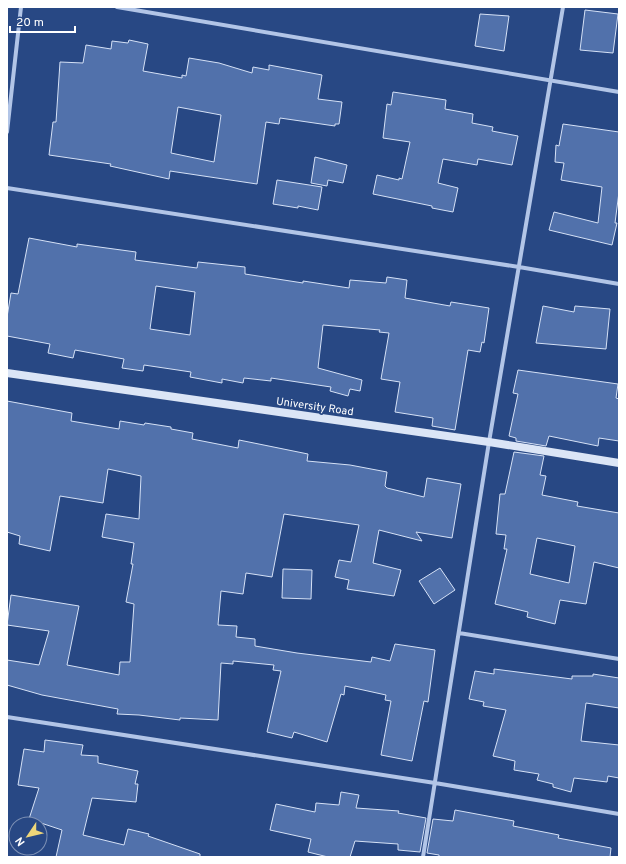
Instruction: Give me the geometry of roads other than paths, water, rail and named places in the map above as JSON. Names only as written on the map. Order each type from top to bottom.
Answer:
[{"type":"street","points":[[7,132],[21,7]]},
{"type":"street","points":[[117,7],[619,92]]},
{"type":"street","points":[[424,857],[489,442],[551,81],[562,7]]},
{"type":"street","points":[[7,188],[519,267],[619,284]]},
{"type":"street","name":"University Road","points":[[7,373],[489,442],[619,463]]},
{"type":"street","points":[[459,633],[619,659]]},
{"type":"street","points":[[7,717],[435,783],[619,814]]}]
